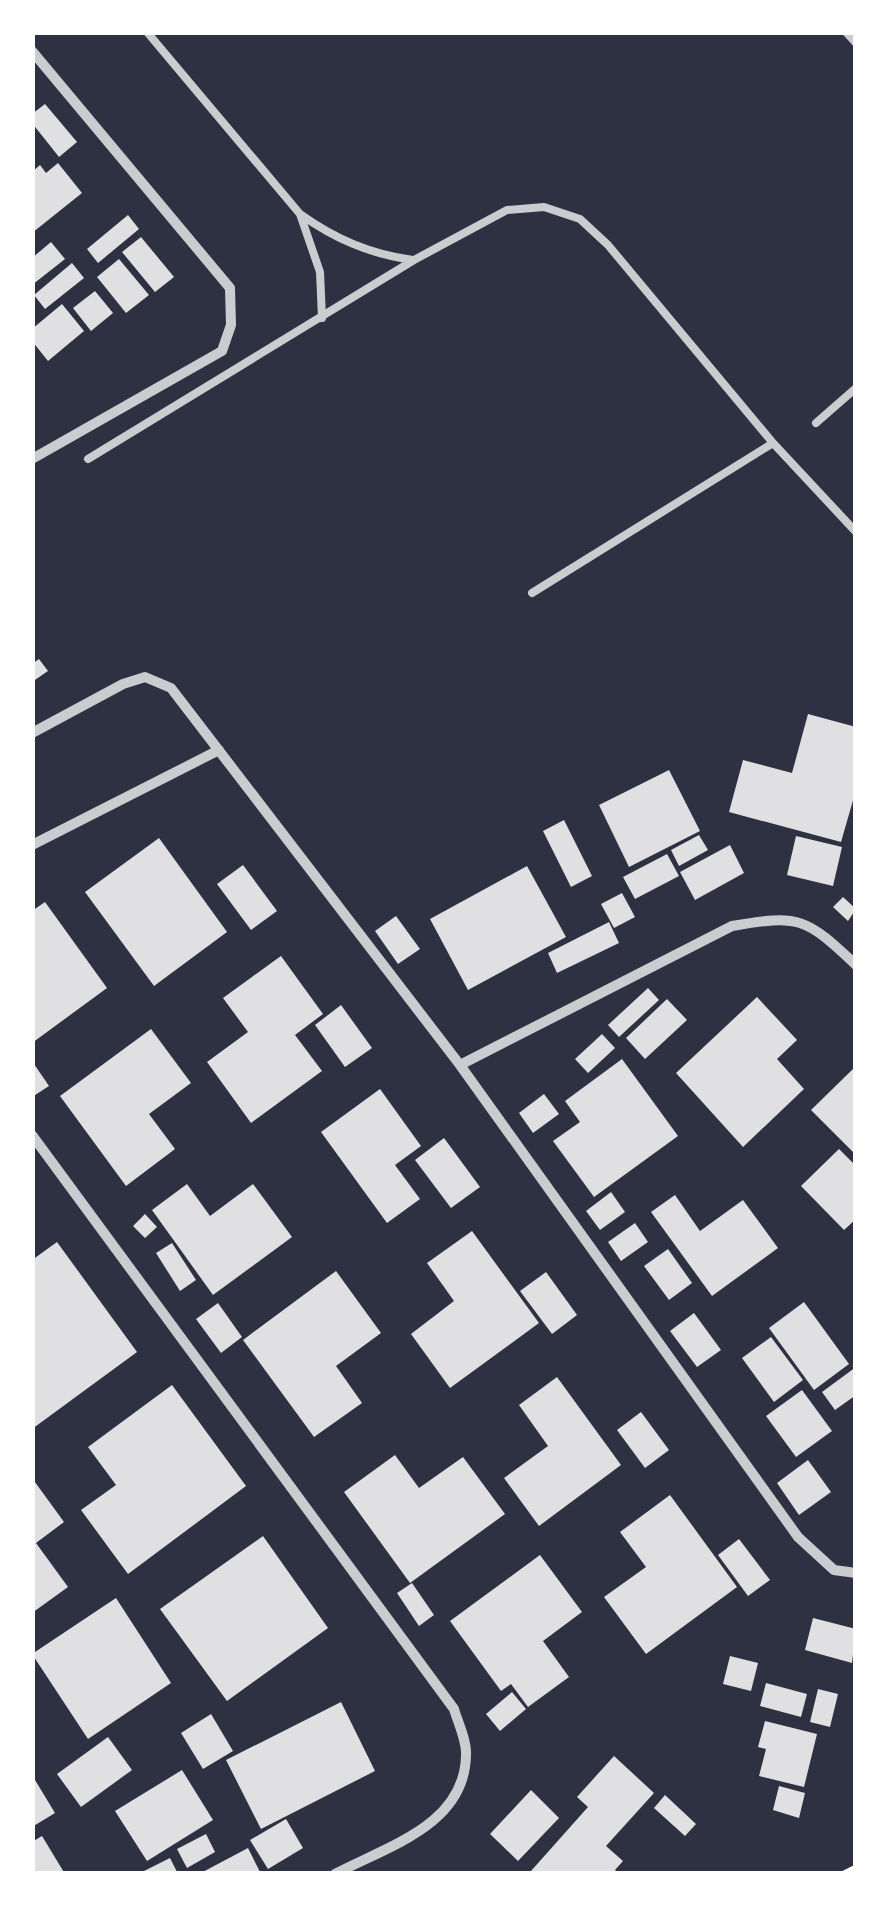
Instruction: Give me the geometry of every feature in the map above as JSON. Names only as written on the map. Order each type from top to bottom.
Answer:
[{"type":"street","points":[[32,51],[230,288],[231,325],[222,350],[32,459]]},
{"type":"street","points":[[32,733],[122,684],[145,676],[171,688],[460,1065],[798,1537],[834,1570],[856,1573]]},
{"type":"street","points":[[32,845],[219,750]]},
{"type":"street","points":[[460,1065],[732,926],[779,918],[818,929],[856,965]]},
{"type":"street","points":[[32,1135],[454,1710],[467,1752],[460,1792],[437,1821],[335,1874]]},
{"type":"lane","points":[[148,32],[300,214],[320,229],[365,250],[414,260]]},
{"type":"lane","points":[[846,32],[856,43]]},
{"type":"lane","points":[[88,460],[414,260],[507,210],[544,207],[580,219],[608,245],[773,442],[855,531]]},
{"type":"lane","points":[[300,214],[320,272],[322,318]]},
{"type":"lane","points":[[816,423],[856,388]]},
{"type":"lane","points":[[532,593],[773,442]]},
{"type":"path","points":[[842,1874],[856,1866]]},
{"type":"building","points":[[45,104],[77,142],[59,157],[32,123],[32,114]]},
{"type":"building","points":[[58,163],[82,193],[32,233],[32,172],[40,165],[46,173]]},
{"type":"building","points":[[128,215],[139,229],[98,263],[87,249]]},
{"type":"building","points":[[141,237],[174,277],[155,292],[122,252]]},
{"type":"building","points":[[51,242],[65,259],[32,285],[32,258]]},
{"type":"building","points":[[119,259],[149,295],[126,313],[97,277]]},
{"type":"building","points":[[72,263],[84,278],[45,309],[34,295]]},
{"type":"building","points":[[95,291],[113,313],[91,331],[73,308]]},
{"type":"building","points":[[62,304],[84,331],[48,361],[32,341],[32,329]]},
{"type":"building","points":[[39,659],[48,671],[32,682],[32,664]]},
{"type":"building","points":[[808,714],[856,727],[856,790],[841,842],[729,812],[743,760],[792,773]]},
{"type":"building","points":[[669,770],[700,831],[629,867],[599,805]]},
{"type":"building","points":[[564,820],[592,876],[571,887],[543,831]]},
{"type":"building","points":[[699,835],[708,850],[679,866],[671,850]]},
{"type":"building","points":[[796,836],[842,847],[833,886],[787,875]]},
{"type":"building","points":[[159,838],[227,932],[154,986],[85,892]]},
{"type":"building","points":[[730,845],[744,873],[695,900],[680,872]]},
{"type":"building","points":[[667,854],[679,876],[635,899],[623,877]]},
{"type":"building","points":[[243,865],[277,911],[251,930],[217,884]]},
{"type":"building","points":[[527,866],[566,937],[468,990],[430,919]]},
{"type":"building","points":[[622,893],[635,917],[614,928],[601,904]]},
{"type":"building","points":[[843,897],[856,909],[848,921],[833,907]]},
{"type":"building","points":[[45,902],[107,988],[32,1043],[32,911]]},
{"type":"building","points":[[396,916],[420,949],[398,964],[375,931]]},
{"type":"building","points":[[609,922],[619,943],[557,973],[548,953]]},
{"type":"building","points":[[281,956],[323,1014],[295,1035],[322,1071],[251,1123],[207,1062],[248,1032],[223,998]]},
{"type":"building","points":[[648,988],[659,1000],[619,1037],[608,1025]]},
{"type":"building","points":[[757,997],[797,1040],[777,1059],[804,1089],[743,1147],[676,1073]]},
{"type":"building","points":[[667,999],[687,1020],[645,1059],[626,1038]]},
{"type":"building","points":[[341,1005],[372,1048],[345,1067],[315,1025]]},
{"type":"building","points":[[151,1029],[191,1083],[149,1114],[175,1149],[126,1186],[60,1096]]},
{"type":"building","points":[[602,1034],[615,1048],[588,1073],[575,1059]]},
{"type":"building","points":[[622,1059],[678,1136],[594,1197],[553,1141],[580,1122],[565,1101]]},
{"type":"building","points":[[32,1061],[49,1086],[32,1097]]},
{"type":"building","points":[[853,1069],[856,1072],[856,1155],[811,1110]]},
{"type":"building","points":[[380,1089],[421,1146],[395,1165],[420,1199],[387,1223],[321,1132]]},
{"type":"building","points":[[544,1094],[559,1114],[533,1133],[519,1113]]},
{"type":"building","points":[[444,1138],[480,1187],[451,1208],[415,1160]]},
{"type":"building","points":[[839,1149],[856,1166],[856,1219],[844,1230],[801,1186]]},
{"type":"building","points":[[187,1184],[210,1216],[253,1184],[292,1237],[213,1295],[152,1210]]},
{"type":"building","points":[[611,1192],[625,1212],[600,1230],[586,1211]]},
{"type":"building","points":[[675,1195],[700,1231],[743,1200],[778,1248],[712,1296],[651,1212]]},
{"type":"building","points":[[145,1214],[157,1227],[145,1238],[133,1226]]},
{"type":"building","points":[[635,1223],[648,1242],[621,1261],[608,1242]]},
{"type":"building","points":[[472,1231],[539,1323],[450,1388],[411,1334],[454,1301],[427,1263]]},
{"type":"building","points":[[57,1242],[137,1352],[32,1429],[32,1260]]},
{"type":"building","points":[[172,1243],[196,1280],[180,1291],[156,1253]]},
{"type":"building","points":[[668,1249],[692,1283],[669,1300],[644,1266]]},
{"type":"building","points":[[336,1271],[381,1333],[336,1366],[362,1403],[314,1437],[243,1340]]},
{"type":"building","points":[[546,1272],[577,1315],[552,1334],[520,1291]]},
{"type":"building","points":[[804,1302],[849,1364],[814,1390],[769,1328]]},
{"type":"building","points":[[218,1303],[242,1337],[221,1353],[196,1319]]},
{"type":"building","points":[[694,1313],[721,1350],[697,1367],[670,1331]]},
{"type":"building","points":[[771,1337],[803,1380],[774,1402],[742,1358]]},
{"type":"building","points":[[856,1367],[856,1395],[835,1410],[822,1392]]},
{"type":"building","points":[[557,1377],[621,1465],[539,1526],[504,1478],[548,1446],[519,1405]]},
{"type":"building","points":[[172,1385],[246,1486],[128,1574],[81,1510],[116,1485],[88,1447]]},
{"type":"building","points":[[802,1390],[832,1431],[796,1457],[766,1416]]},
{"type":"building","points":[[641,1412],[669,1450],[645,1468],[617,1430]]},
{"type":"building","points":[[395,1455],[419,1488],[463,1457],[505,1514],[410,1583],[344,1492]]},
{"type":"building","points":[[808,1460],[831,1492],[799,1515],[777,1483]]},
{"type":"building","points":[[32,1478],[64,1522],[36,1543],[68,1587],[32,1613]]},
{"type":"building","points":[[670,1495],[737,1587],[646,1654],[604,1597],[646,1567],[620,1532]]},
{"type":"building","points":[[263,1536],[328,1628],[227,1701],[160,1609]]},
{"type":"building","points":[[739,1539],[770,1580],[748,1596],[718,1555]]},
{"type":"building","points":[[540,1555],[582,1612],[543,1641],[569,1677],[528,1707],[511,1684],[501,1691],[450,1621]]},
{"type":"building","points":[[412,1583],[434,1615],[419,1626],[397,1593]]},
{"type":"building","points":[[116,1598],[171,1683],[88,1739],[32,1654]]},
{"type":"building","points":[[813,1618],[856,1629],[852,1663],[805,1650]]},
{"type":"building","points":[[730,1656],[758,1663],[751,1691],[723,1684]]},
{"type":"building","points":[[766,1683],[807,1694],[801,1717],[760,1706]]},
{"type":"building","points":[[818,1689],[838,1694],[830,1727],[810,1722]]},
{"type":"building","points":[[512,1692],[526,1709],[500,1731],[486,1714]]},
{"type":"building","points":[[341,1702],[375,1771],[261,1829],[226,1760]]},
{"type":"building","points":[[211,1714],[233,1751],[203,1769],[181,1733]]},
{"type":"building","points":[[765,1721],[817,1734],[804,1787],[759,1776],[766,1749],[758,1747]]},
{"type":"building","points":[[108,1737],[132,1770],[81,1807],[57,1774]]},
{"type":"building","points":[[614,1756],[654,1793],[606,1846],[623,1861],[615,1870],[619,1874],[533,1874],[531,1871],[588,1807],[577,1797]]},
{"type":"building","points":[[182,1770],[213,1820],[147,1861],[115,1811]]},
{"type":"building","points":[[32,1775],[55,1813],[32,1827]]},
{"type":"building","points":[[779,1786],[805,1793],[799,1818],[773,1810]]},
{"type":"building","points":[[531,1790],[559,1818],[518,1861],[490,1834]]},
{"type":"building","points":[[665,1795],[696,1824],[685,1836],[654,1808]]},
{"type":"building","points":[[286,1819],[303,1848],[268,1869],[250,1840]]},
{"type":"building","points":[[206,1834],[215,1852],[187,1868],[177,1849]]},
{"type":"building","points":[[42,1836],[65,1874],[32,1874],[32,1842]]},
{"type":"building","points":[[248,1848],[261,1874],[199,1874]]},
{"type":"building","points":[[170,1858],[178,1874],[138,1874]]}]
